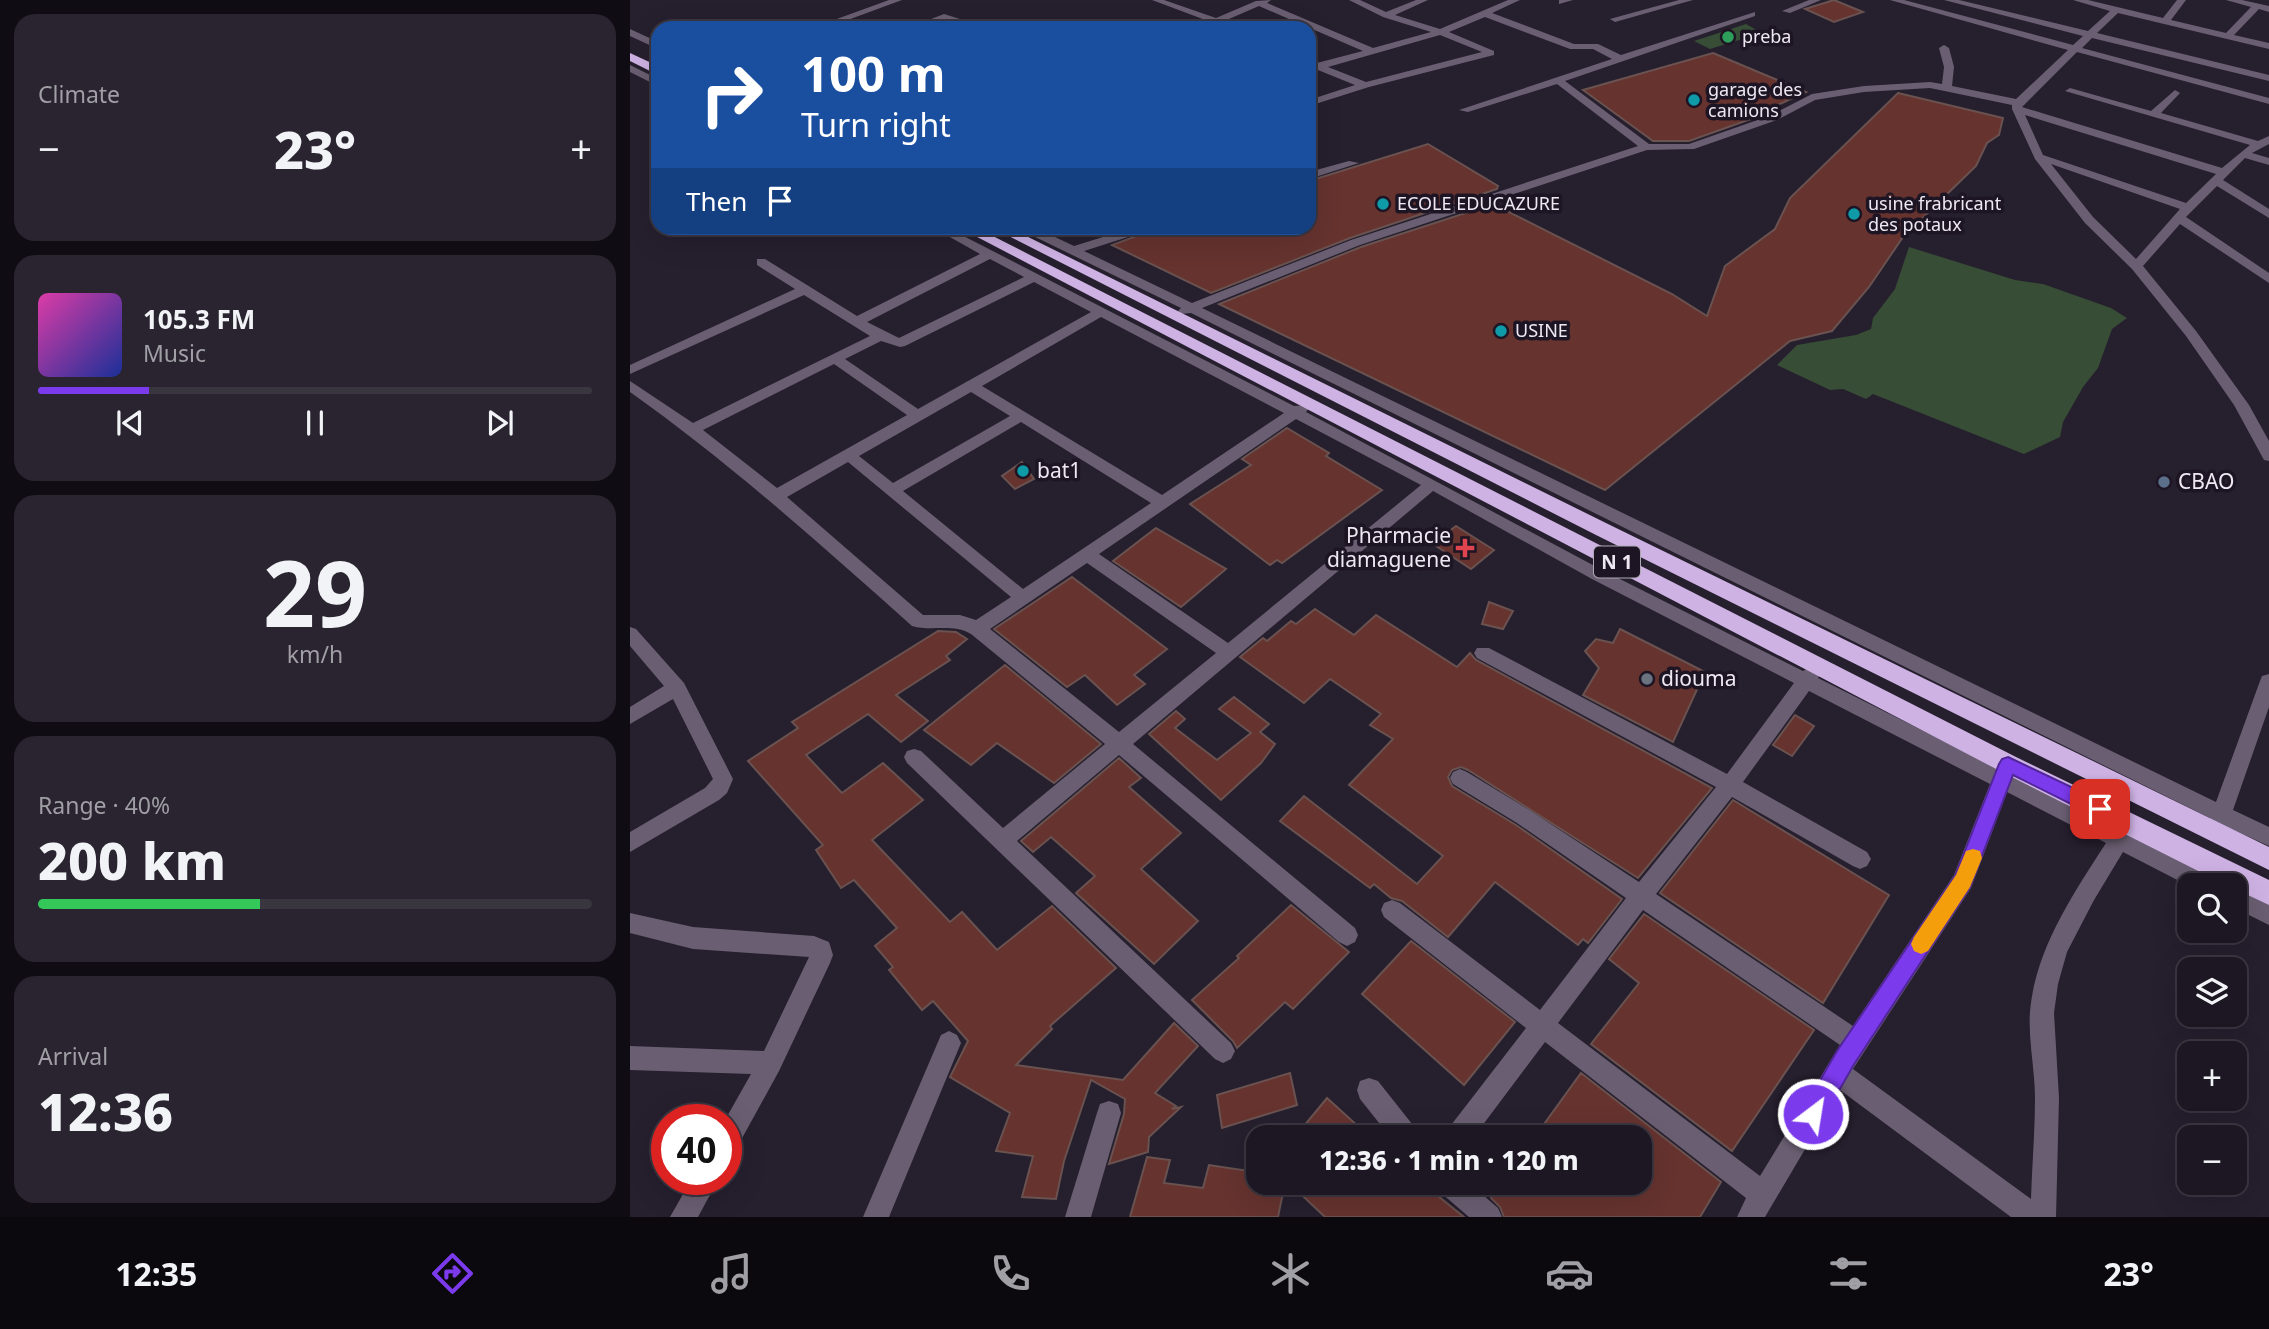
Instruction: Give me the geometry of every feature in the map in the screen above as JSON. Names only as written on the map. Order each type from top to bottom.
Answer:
[{"type":"highway","points":[[630,41],[651,52]]},
{"type":"highway","points":[[630,56],[651,67]]},
{"type":"highway","name":"N 1","points":[[980,235],[1302,408],[1812,674],[2005,772],[2269,893]]},
{"type":"highway","name":"N 1","points":[[1015,235],[1184,312],[1609,525],[2218,823],[2269,859]]},
{"type":"street","points":[[834,21],[898,0]]},
{"type":"street","points":[[1156,0],[1216,21],[1263,2],[1305,21]]},
{"type":"street","points":[[1316,101],[1491,53],[1441,32],[1386,15],[1353,0]]},
{"type":"street","points":[[1386,15],[1424,0]]},
{"type":"street","points":[[1316,65],[1441,32],[1516,0]]},
{"type":"street","points":[[1615,19],[1689,0]]},
{"type":"street","points":[[1787,10],[1816,0]]},
{"type":"street","points":[[1894,0],[2269,101]]},
{"type":"street","points":[[1948,0],[2269,78]]},
{"type":"street","points":[[2077,0],[2269,46]]},
{"type":"street","points":[[2165,21],[2180,0]]},
{"type":"street","points":[[2230,0],[2269,9]]},
{"type":"street","points":[[2228,36],[2255,4]]},
{"type":"street","points":[[2018,106],[2116,9]]},
{"type":"street","points":[[1486,14],[1573,47],[1595,46],[1620,59]]},
{"type":"street","points":[[1464,110],[1752,14]]},
{"type":"street","points":[[933,21],[944,17],[957,21]]},
{"type":"street","points":[[1316,26],[1371,51]]},
{"type":"street","points":[[1316,30],[1321,28]]},
{"type":"street","points":[[630,32],[651,42]]},
{"type":"street","points":[[1944,48],[1949,67],[1947,87]]},
{"type":"street","points":[[1316,66],[1366,85]]},
{"type":"street","points":[[630,68],[651,79]]},
{"type":"street","points":[[1558,80],[1646,147]]},
{"type":"street","points":[[1042,235],[1184,312],[1269,275],[1355,244],[1646,147],[1690,148],[1773,118],[1812,97],[1916,84],[1947,87],[2018,106],[2221,177],[2269,214]]},
{"type":"street","points":[[2070,91],[2257,144]]},
{"type":"street","points":[[2154,114],[2175,93]]},
{"type":"street","points":[[2018,106],[2039,157],[2089,220],[2136,266],[2185,327],[2253,421],[2269,456]]},
{"type":"street","points":[[2136,266],[2243,154],[2269,139]]},
{"type":"street","points":[[2243,154],[2269,162]]},
{"type":"street","points":[[2039,157],[2184,213],[2269,279]]},
{"type":"street","points":[[1316,174],[1353,163]]},
{"type":"street","points":[[953,235],[1101,312],[1302,408],[1432,484],[1598,575],[1812,674],[1730,785],[1689,832],[1467,1125]]},
{"type":"street","points":[[1073,250],[1121,235]]},
{"type":"street","points":[[856,322],[990,254]]},
{"type":"street","points":[[761,262],[856,322],[895,343],[905,342],[1034,277]]},
{"type":"street","points":[[630,370],[806,289]]},
{"type":"street","points":[[776,496],[1101,312]]},
{"type":"street","points":[[692,429],[880,336]]},
{"type":"street","points":[[835,358],[919,417]]},
{"type":"street","points":[[972,386],[1164,504]]},
{"type":"street","points":[[634,392],[692,429],[776,496],[918,621],[931,623],[960,620],[977,629],[1120,744],[1347,935]]},
{"type":"street","points":[[977,629],[1302,408]]},
{"type":"street","points":[[891,491],[1019,417]]},
{"type":"street","points":[[850,456],[1023,598]]},
{"type":"street","points":[[1002,841],[1432,484]]},
{"type":"street","points":[[1088,555],[1229,653]]},
{"type":"street","points":[[630,634],[677,688],[723,779],[720,787],[712,794],[630,843]]},
{"type":"street","points":[[1483,653],[1730,785],[1860,859]]},
{"type":"street","points":[[2269,681],[2218,823],[2269,837]]},
{"type":"street","points":[[630,716],[677,688]]},
{"type":"street","points":[[914,757],[1223,1051]]},
{"type":"street","points":[[1750,1217],[1857,1042],[1963,881],[2005,772],[2120,839],[2186,873]]},
{"type":"street","points":[[1460,778],[1857,1042]]},
{"type":"street","points":[[2043,1217],[2047,1098],[2042,1013],[2047,984],[2057,950],[2086,893],[2120,839]]},
{"type":"street","points":[[2247,903],[2269,915]]},
{"type":"street","points":[[1392,910],[1763,1195]]},
{"type":"street","points":[[630,923],[693,938],[814,947],[821,950],[822,955],[771,1063],[742,1114]]},
{"type":"street","points":[[876,1217],[949,1043]]},
{"type":"street","points":[[630,1058],[771,1063]]},
{"type":"street","points":[[1838,1073],[2033,1217]]},
{"type":"street","points":[[1369,1090],[1397,1125]]},
{"type":"street","points":[[1078,1217],[1109,1113]]},
{"type":"street","points":[[684,1217],[696,1195]]},
{"type":"street","points":[[1462,1195],[1489,1217]]},
{"type":"green space","name":"preba","points":[[1746,24],[1762,33],[1710,49],[1694,41]]},
{"type":"green space","points":[[1909,247],[2015,280],[2043,284],[2111,308],[2127,318],[2112,329],[2098,368],[2083,387],[2063,422],[2060,437],[2024,454],[1873,394],[1866,399],[1843,389],[1830,390],[1777,365],[1797,345],[1856,335],[1871,329],[1873,318],[1895,289]]},
{"type":"building","points":[[1834,0],[1863,12],[1834,22],[1805,9]]},
{"type":"building","name":"garage des camions","points":[[1713,53],[1806,92],[1767,110],[1765,114],[1689,141],[1653,141],[1583,90]]},
{"type":"building","name":"USINE","points":[[1898,93],[2003,118],[1999,135],[1987,143],[1976,166],[1903,237],[1869,287],[1832,331],[1790,341],[1605,490],[1219,304],[1361,247],[1493,204],[1672,294],[1707,316],[1725,266],[1775,229],[1790,198]]},
{"type":"building","name":"ECOLE EDUCAZURE","points":[[1428,144],[1498,186],[1497,189],[1350,238],[1211,293],[1112,245],[1139,235],[1316,235],[1316,179]]},
{"type":"building","points":[[1287,428],[1329,453],[1326,456],[1382,490],[1282,563],[1277,560],[1270,565],[1190,504],[1251,465],[1242,459]]},
{"type":"building","points":[[1022,462],[1034,479],[1015,489],[1002,476]]},
{"type":"building","points":[[1456,526],[1494,550],[1471,569],[1433,544]]},
{"type":"building","points":[[1156,528],[1226,569],[1181,607],[1113,561]]},
{"type":"building","points":[[1072,577],[1167,649],[1134,675],[1145,684],[1117,705],[1085,675],[1067,687],[994,629]]},
{"type":"building","points":[[1489,602],[1513,611],[1503,629],[1482,624]]},
{"type":"building","points":[[1315,609],[1354,635],[1376,615],[1457,667],[1470,653],[1476,660],[1712,788],[1638,878],[1468,770],[1461,767],[1452,770],[1448,777],[1452,786],[1516,825],[1622,899],[1588,943],[1583,939],[1578,945],[1495,882],[1448,937],[1402,901],[1391,898],[1374,884],[1370,888],[1280,821],[1304,796],[1417,884],[1443,856],[1349,785],[1393,739],[1370,725],[1381,714],[1330,679],[1304,703],[1240,657],[1263,638],[1267,641],[1291,621],[1296,624]]},
{"type":"building","name":"diouma","points":[[1620,629],[1705,672],[1673,742],[1583,695],[1599,668],[1585,651],[1596,639],[1613,643]]},
{"type":"building","points":[[938,631],[956,632],[967,639],[946,656],[950,660],[896,695],[928,721],[901,742],[868,714],[806,755],[842,793],[883,763],[923,800],[872,840],[950,922],[962,912],[997,950],[1052,906],[1116,968],[1050,1026],[1052,1029],[1016,1065],[1123,1080],[1174,1023],[1198,1046],[1155,1093],[1176,1106],[1172,1109],[1181,1107],[1149,1137],[1148,1152],[1109,1164],[1124,1114],[1125,1099],[1091,1080],[1064,1161],[1056,1199],[1022,1197],[1033,1156],[996,1151],[1010,1113],[950,1077],[968,1041],[933,1001],[922,1010],[889,970],[893,967],[875,946],[897,928],[854,880],[841,888],[816,850],[823,845],[748,761],[798,728],[792,722]]},
{"type":"building","points":[[1005,665],[1101,744],[1054,783],[997,743],[971,765],[924,730]]},
{"type":"building","points":[[1234,697],[1269,724],[1260,732],[1275,744],[1261,763],[1221,800],[1149,734],[1176,711],[1185,719],[1175,728],[1217,760],[1251,733],[1219,709]]},
{"type":"building","points":[[1795,715],[1814,726],[1792,756],[1773,745]]},
{"type":"building","points":[[1119,758],[1141,778],[1129,787],[1181,833],[1141,869],[1198,921],[1154,964],[1076,893],[1095,876],[1051,837],[1033,852],[1021,841]]},
{"type":"building","points":[[1733,800],[1889,895],[1823,1003],[1660,893]]},
{"type":"building","points":[[1291,905],[1349,952],[1293,1009],[1285,1002],[1237,1048],[1192,1000],[1239,958],[1237,956]]},
{"type":"building","points":[[1644,914],[1814,1030],[1732,1151],[1591,1044],[1639,983],[1609,959]]},
{"type":"building","points":[[1411,941],[1515,1022],[1464,1085],[1362,994]]},
{"type":"building","points":[[1290,1073],[1297,1105],[1222,1128],[1217,1095]]},
{"type":"building","points":[[1581,1073],[1648,1125],[1543,1125]]},
{"type":"building","points":[[1327,1098],[1357,1125],[1305,1125]]},
{"type":"building","points":[[1652,1128],[1721,1182],[1700,1217],[1504,1217],[1500,1207],[1491,1198],[1493,1195],[1652,1195]]},
{"type":"building","points":[[1147,1157],[1170,1160],[1164,1183],[1203,1188],[1209,1165],[1246,1171],[1246,1195],[1283,1195],[1278,1217],[1130,1217]]},
{"type":"building","points":[[1302,1195],[1437,1195],[1464,1217],[1325,1217]]},
{"type":"slow traffic","points":[[1921,944],[1963,881],[1973,858]]},
{"type":"place","name":"preba","points":[[1728,37]]},
{"type":"place","name":"garage des camions","points":[[1694,100]]},
{"type":"place","name":"ECOLE EDUCAZURE","points":[[1383,204]]},
{"type":"place","name":"usine frabricant des potaux","points":[[1854,214]]},
{"type":"place","name":"USINE","points":[[1501,331]]},
{"type":"place","name":"bat1","points":[[1023,471]]},
{"type":"place","name":"CBAO","points":[[2164,482]]},
{"type":"place","name":"Pharmacie diamaguene","points":[[1465,548]]},
{"type":"place","name":"diouma","points":[[1647,679]]},
{"type":"route","points":[[1813,1114],[1845,1059],[1963,881],[2008,764],[2100,809]]}]
